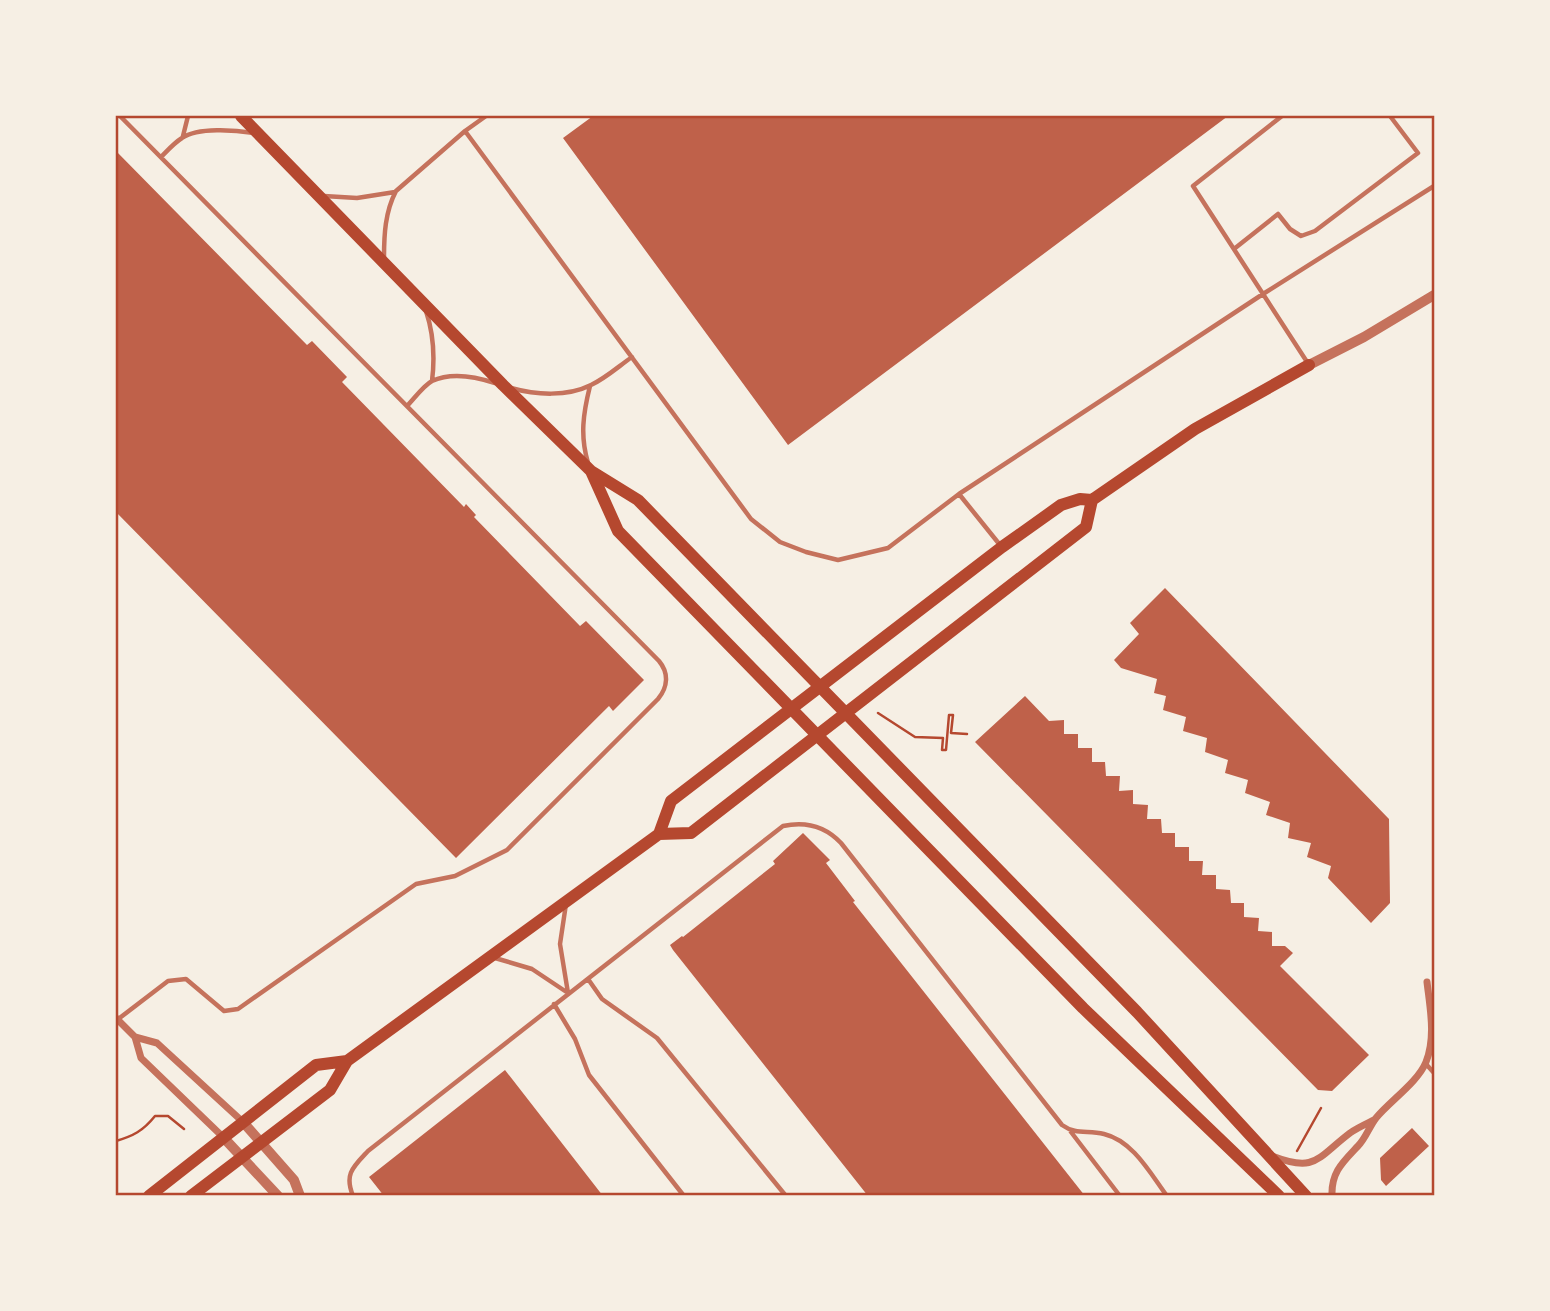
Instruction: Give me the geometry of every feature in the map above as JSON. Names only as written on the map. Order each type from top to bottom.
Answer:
[{"type":"main road","points":[[241,116],[503,386],[591,471],[638,499],[1137,1012],[1306,1195]]},
{"type":"main road","points":[[191,1195],[330,1090],[347,1061],[659,834],[671,801],[1002,547],[1061,505],[1080,499],[1092,500],[1195,429],[1309,365]]},
{"type":"main road","points":[[591,471],[618,531],[1083,1008],[1279,1195]]},
{"type":"main road","points":[[659,834],[691,833],[1086,527],[1092,500]]},
{"type":"main road","points":[[149,1195],[317,1065],[347,1061]]},
{"type":"street","points":[[1309,365],[1364,337],[1434,295]]},
{"type":"street","points":[[1332,1195],[1331,1183],[1336,1170],[1361,1143],[1375,1119],[1426,1064],[1431,1033],[1427,982]]},
{"type":"street","points":[[116,1019],[135,1037],[157,1043],[243,1122],[294,1180],[300,1195]]},
{"type":"street","points":[[135,1037],[141,1058],[223,1137],[278,1195]]},
{"type":"street","points":[[1268,1155],[1301,1165],[1313,1162],[1328,1153],[1351,1132],[1375,1119]]},
{"type":"lane","points":[[116,1019],[168,981],[186,979],[224,1010],[237,1009],[416,884],[455,876],[507,850],[664,691],[666,678],[659,661],[120,116]]},
{"type":"lane","points":[[161,158],[184,136],[188,116]]},
{"type":"lane","points":[[383,262],[384,229],[396,191],[486,116]]},
{"type":"lane","points":[[1282,116],[1193,186],[1309,365]]},
{"type":"lane","points":[[1234,249],[1278,214],[1290,229],[1301,236],[1315,231],[1418,153],[1390,116]]},
{"type":"lane","points":[[184,136],[221,131],[258,133]]},
{"type":"lane","points":[[465,131],[751,519],[780,542],[838,560],[888,548],[960,494],[1434,186]]},
{"type":"lane","points":[[319,195],[357,198],[396,191]]},
{"type":"lane","points":[[424,304],[433,342],[432,382]]},
{"type":"lane","points":[[407,406],[432,382],[456,377],[480,378],[524,392],[569,392],[591,386],[632,357]]},
{"type":"lane","points":[[591,386],[583,414],[583,443],[591,471]]},
{"type":"lane","points":[[960,494],[1002,547]]},
{"type":"lane","points":[[354,1195],[348,1182],[349,1174],[368,1150],[783,826],[796,823],[811,824],[830,831],[842,843],[1062,1125],[1071,1131],[1120,1195]]},
{"type":"lane","points":[[566,902],[559,944],[569,993]]},
{"type":"lane","points":[[491,957],[531,969],[569,993]]},
{"type":"lane","points":[[588,979],[602,999],[656,1038],[786,1195]]},
{"type":"lane","points":[[554,1004],[575,1039],[589,1075],[684,1195]]},
{"type":"lane","points":[[1426,1064],[1434,1073]]},
{"type":"lane","points":[[1071,1131],[1107,1134],[1122,1141],[1134,1152],[1167,1195]]},
{"type":"lane","points":[[1263,1180],[1267,1195]]},
{"type":"path","points":[[878,713],[915,737],[943,738],[942,750],[946,750],[948,715],[953,715],[951,733],[967,734]]},
{"type":"path","points":[[1294,1157],[1321,1108]]},
{"type":"path","points":[[116,1141],[145,1129],[155,1116],[168,1116],[184,1129]]},
{"type":"building","points":[[593,116],[1228,116],[788,445],[563,138]]},
{"type":"building","points":[[116,151],[307,345],[312,341],[347,377],[342,382],[464,507],[466,504],[476,515],[474,517],[580,626],[586,621],[644,680],[613,711],[609,706],[456,858],[116,512]]},
{"type":"building","points":[[1165,588],[1389,819],[1390,903],[1371,923],[1328,878],[1331,866],[1307,857],[1311,843],[1288,838],[1290,823],[1266,815],[1270,802],[1245,793],[1248,780],[1225,773],[1228,760],[1205,752],[1207,738],[1183,731],[1186,717],[1163,710],[1166,696],[1154,693],[1157,679],[1121,668],[1114,660],[1139,634],[1130,623]]},
{"type":"building","points":[[1025,696],[1049,721],[1064,720],[1064,734],[1078,734],[1078,748],[1092,748],[1092,762],[1105,762],[1106,776],[1120,776],[1119,791],[1133,790],[1133,804],[1148,805],[1147,819],[1161,819],[1162,833],[1175,833],[1175,847],[1189,847],[1189,861],[1203,861],[1202,875],[1216,875],[1216,889],[1230,890],[1231,903],[1244,903],[1244,917],[1259,918],[1258,931],[1272,932],[1272,946],[1285,946],[1293,953],[1280,966],[1369,1055],[1332,1091],[1318,1090],[975,742]]},
{"type":"building","points":[[803,833],[830,860],[826,863],[855,901],[853,902],[1085,1196],[868,1196],[673,950],[670,945],[775,864],[773,861]]},
{"type":"building","points":[[505,1070],[603,1196],[384,1196],[369,1177]]},
{"type":"building","points":[[1412,1128],[1429,1146],[1386,1186],[1381,1180],[1380,1158]]}]
